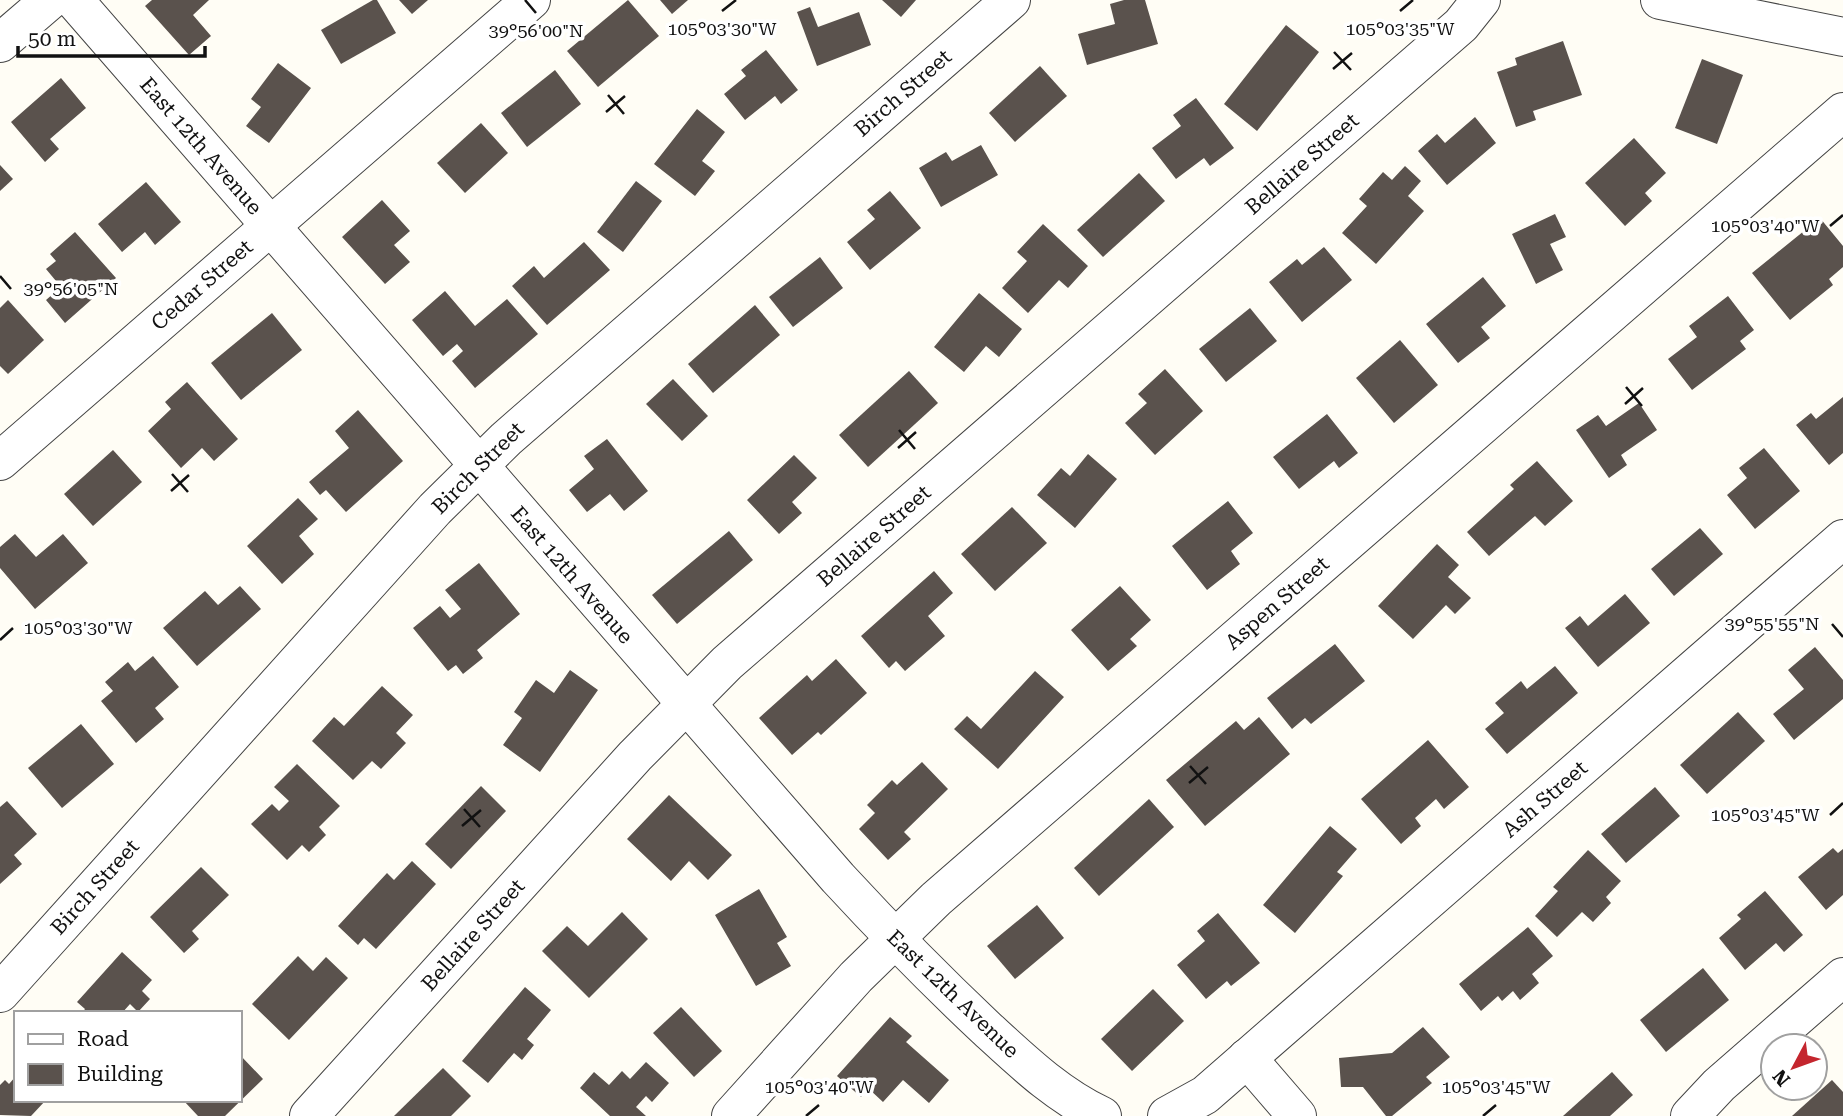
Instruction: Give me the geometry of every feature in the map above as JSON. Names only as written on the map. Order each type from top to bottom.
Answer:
[{"type":"street","points":[[0,43],[50,0]]},
{"type":"street","name":"East 12th Avenue","points":[[74,0],[685,706],[895,939],[1022,1061],[1060,1092],[1102,1116]]},
{"type":"street","name":"Cedar Street","points":[[0,461],[531,0]]},
{"type":"street","name":"Birch Street","points":[[0,993],[435,509],[478,466],[1011,0]]},
{"type":"street","name":"Bellaire Street","points":[[309,1116],[635,756],[727,663],[1461,25],[1482,0]]},
{"type":"street","points":[[1660,0],[1843,37]]},
{"type":"street","name":"Aspen Street","points":[[731,1116],[856,977],[936,899],[1843,112]]},
{"type":"street","name":"Ash Street","points":[[1247,1058],[1843,539]]},
{"type":"street","points":[[1690,1116],[1719,1085],[1843,977]]},
{"type":"street","points":[[1167,1116],[1205,1095],[1247,1058],[1297,1116]]},
{"type":"building","points":[[152,0],[209,0],[193,15],[211,36],[189,55],[145,6]]},
{"type":"building","points":[[377,0],[396,33],[341,64],[321,30]]},
{"type":"building","points":[[399,0],[428,0],[412,14]]},
{"type":"building","points":[[628,0],[659,36],[598,87],[567,51]]},
{"type":"building","points":[[660,0],[688,0],[672,14]]},
{"type":"building","points":[[882,0],[916,0],[901,17]]},
{"type":"building","points":[[1124,0],[1145,0],[1158,44],[1087,65],[1078,34],[1115,24],[1110,4]]},
{"type":"building","points":[[810,7],[818,27],[859,12],[871,45],[817,66],[797,12]]},
{"type":"building","points":[[1286,25],[1319,52],[1257,131],[1224,104]]},
{"type":"building","points":[[1563,41],[1582,95],[1533,111],[1536,120],[1516,127],[1497,72],[1517,65],[1515,58]]},
{"type":"building","points":[[766,50],[798,90],[781,104],[775,96],[745,120],[724,94],[746,76],[741,70]]},
{"type":"building","points":[[1702,59],[1743,75],[1717,144],[1675,128]]},
{"type":"building","points":[[278,63],[311,88],[269,143],[246,126],[261,107],[251,99]]},
{"type":"building","points":[[1040,66],[1067,96],[1015,142],[989,113]]},
{"type":"building","points":[[555,70],[581,104],[527,147],[501,113]]},
{"type":"building","points":[[61,78],[86,108],[50,139],[59,149],[45,162],[11,122]]},
{"type":"building","points":[[1196,98],[1234,148],[1210,166],[1204,158],[1176,179],[1152,148],[1181,126],[1173,115]]},
{"type":"building","points":[[697,109],[725,132],[702,161],[715,171],[695,196],[654,164]]},
{"type":"building","points":[[1475,117],[1496,143],[1447,185],[1418,151],[1437,134],[1445,143]]},
{"type":"building","points":[[481,123],[508,153],[465,193],[437,163]]},
{"type":"building","points":[[1634,138],[1666,173],[1645,193],[1652,201],[1625,226],[1585,183]]},
{"type":"building","points":[[981,145],[998,175],[941,207],[919,168],[946,152],[952,161]]},
{"type":"building","points":[[0,165],[13,179],[0,191]]},
{"type":"building","points":[[1405,166],[1421,181],[1408,196],[1424,211],[1376,264],[1342,233],[1367,206],[1359,199],[1383,172],[1392,180]]},
{"type":"building","points":[[1139,173],[1165,201],[1103,257],[1077,230]]},
{"type":"building","points":[[636,181],[662,201],[623,252],[597,232]]},
{"type":"building","points":[[146,182],[181,222],[155,245],[145,232],[122,252],[98,224]]},
{"type":"building","points":[[890,191],[921,228],[870,270],[847,242],[875,219],[867,210]]},
{"type":"building","points":[[382,200],[410,231],[394,245],[410,262],[385,284],[342,237]]},
{"type":"building","points":[[1555,214],[1566,237],[1550,244],[1563,270],[1536,284],[1512,234]]},
{"type":"building","points":[[1820,218],[1843,246],[1843,267],[1829,279],[1833,285],[1790,320],[1752,273]]},
{"type":"building","points":[[1043,224],[1088,266],[1068,288],[1059,280],[1028,313],[1002,288],[1027,261],[1017,252]]},
{"type":"building","points":[[75,232],[116,278],[65,323],[46,300],[61,287],[46,269],[56,261],[50,254]]},
{"type":"building","points":[[584,242],[610,270],[547,325],[512,286],[534,266],[544,278]]},
{"type":"building","points":[[1324,247],[1352,280],[1302,322],[1269,282],[1297,259],[1302,265]]},
{"type":"building","points":[[820,257],[843,288],[793,327],[769,297]]},
{"type":"building","points":[[1483,277],[1506,306],[1481,327],[1490,338],[1458,363],[1426,324]]},
{"type":"building","points":[[445,291],[475,326],[507,299],[538,334],[475,388],[452,361],[463,351],[457,344],[443,356],[412,320]]},
{"type":"building","points":[[979,293],[1022,329],[999,357],[986,346],[964,372],[934,347]]},
{"type":"building","points":[[1728,296],[1754,330],[1740,341],[1746,349],[1692,390],[1668,359],[1697,337],[1689,326]]},
{"type":"building","points":[[8,300],[44,340],[8,374],[0,366],[0,308]]},
{"type":"building","points":[[755,305],[780,335],[713,393],[688,364]]},
{"type":"building","points":[[1250,308],[1277,341],[1226,382],[1199,349]]},
{"type":"building","points":[[272,313],[302,350],[241,400],[211,363]]},
{"type":"building","points":[[1400,340],[1438,385],[1394,423],[1356,378]]},
{"type":"building","points":[[1165,369],[1203,411],[1155,455],[1125,423],[1147,403],[1138,394]]},
{"type":"building","points":[[909,371],[938,403],[868,467],[839,435]]},
{"type":"building","points":[[673,379],[708,416],[682,441],[646,404]]},
{"type":"building","points":[[187,382],[238,439],[214,461],[202,448],[181,468],[148,431],[171,409],[165,402]]},
{"type":"building","points":[[1843,397],[1843,453],[1829,465],[1796,425],[1811,413],[1816,419]]},
{"type":"building","points":[[1639,403],[1657,430],[1621,455],[1627,465],[1609,478],[1576,430],[1598,415],[1606,426]]},
{"type":"building","points":[[358,410],[403,461],[346,512],[326,490],[320,495],[309,482],[349,448],[335,431]]},
{"type":"building","points":[[1327,414],[1358,453],[1339,468],[1334,461],[1299,489],[1273,457]]},
{"type":"building","points":[[607,439],[648,491],[624,511],[610,494],[587,512],[569,490],[594,469],[584,456]]},
{"type":"building","points":[[1764,448],[1800,491],[1755,529],[1727,495],[1747,478],[1739,468]]},
{"type":"building","points":[[113,450],[142,482],[93,526],[64,494]]},
{"type":"building","points":[[1088,454],[1117,479],[1075,528],[1037,495],[1061,468],[1070,476]]},
{"type":"building","points":[[794,455],[817,478],[792,502],[802,513],[779,534],[747,500]]},
{"type":"building","points":[[1537,461],[1573,501],[1545,526],[1535,516],[1489,556],[1467,532],[1514,489],[1510,485]]},
{"type":"building","points":[[298,498],[318,519],[299,536],[314,554],[282,584],[247,546]]},
{"type":"building","points":[[1228,501],[1253,533],[1231,551],[1240,564],[1207,590],[1172,546]]},
{"type":"building","points":[[1012,507],[1047,543],[995,591],[961,554]]},
{"type":"building","points":[[1700,528],[1723,554],[1674,596],[1651,569]]},
{"type":"building","points":[[729,531],[753,560],[677,624],[652,595]]},
{"type":"building","points":[[15,534],[36,557],[63,534],[88,563],[35,609],[0,568],[0,547]]},
{"type":"building","points":[[1437,544],[1459,565],[1448,577],[1471,598],[1455,614],[1446,605],[1413,639],[1378,606]]},
{"type":"building","points":[[479,563],[520,614],[477,650],[483,658],[463,674],[456,665],[448,671],[413,628],[440,606],[450,618],[461,609],[445,590]]},
{"type":"building","points":[[934,571],[953,593],[928,616],[945,636],[905,671],[896,661],[889,668],[861,636]]},
{"type":"building","points":[[240,586],[261,609],[197,666],[163,628],[205,591],[218,605]]},
{"type":"building","points":[[1120,586],[1151,620],[1130,639],[1137,646],[1108,671],[1071,630]]},
{"type":"building","points":[[1625,594],[1650,623],[1598,667],[1565,628],[1580,616],[1588,626]]},
{"type":"building","points":[[1335,644],[1365,681],[1311,724],[1305,718],[1292,729],[1267,698]]},
{"type":"building","points":[[1815,647],[1843,680],[1843,699],[1794,740],[1773,714],[1804,689],[1788,670]]},
{"type":"building","points":[[153,656],[179,687],[155,708],[164,719],[136,743],[101,701],[113,691],[105,682],[128,662],[135,671]]},
{"type":"building","points":[[836,659],[867,693],[821,735],[818,732],[792,755],[759,718],[807,675],[812,681]]},
{"type":"building","points":[[1555,666],[1578,693],[1507,754],[1485,729],[1504,713],[1495,703],[1521,681],[1527,689]]},
{"type":"building","points":[[570,670],[598,690],[540,772],[503,745],[522,718],[514,712],[536,680],[554,693]]},
{"type":"building","points":[[1035,671],[1064,697],[998,769],[954,729],[967,716],[981,729]]},
{"type":"building","points":[[382,686],[413,715],[396,733],[406,743],[381,769],[372,761],[353,780],[312,741],[334,717],[344,726]]},
{"type":"building","points":[[1738,712],[1765,741],[1707,794],[1680,765]]},
{"type":"building","points":[[1259,717],[1290,754],[1205,826],[1166,780],[1236,721],[1244,730]]},
{"type":"building","points":[[81,724],[114,764],[62,808],[28,768]]},
{"type":"building","points":[[1428,740],[1469,787],[1444,809],[1436,799],[1415,818],[1421,826],[1401,844],[1361,799]]},
{"type":"building","points":[[922,762],[948,789],[904,832],[911,839],[888,860],[859,829],[875,813],[867,805],[892,780],[897,785]]},
{"type":"building","points":[[297,764],[340,806],[319,827],[326,835],[309,852],[302,845],[287,860],[251,824],[272,804],[279,811],[289,801],[274,787]]},
{"type":"building","points":[[481,786],[506,811],[451,869],[425,844]]},
{"type":"building","points":[[1655,787],[1680,816],[1626,863],[1601,834]]},
{"type":"building","points":[[669,795],[732,855],[708,880],[689,861],[671,881],[627,839]]},
{"type":"building","points":[[1149,799],[1174,827],[1099,896],[1074,868]]},
{"type":"building","points":[[7,801],[37,834],[14,855],[22,864],[0,884],[0,807]]},
{"type":"building","points":[[1330,826],[1357,849],[1337,872],[1343,876],[1295,933],[1263,905]]},
{"type":"building","points":[[1833,848],[1838,853],[1843,849],[1843,895],[1826,910],[1798,877]]},
{"type":"building","points":[[1588,850],[1621,881],[1606,897],[1611,903],[1593,922],[1582,912],[1557,937],[1535,916],[1558,891],[1553,887]]},
{"type":"building","points":[[412,861],[436,884],[376,949],[364,938],[358,945],[338,926],[387,873],[394,880]]},
{"type":"building","points":[[201,867],[229,895],[192,931],[199,939],[184,953],[150,917]]},
{"type":"building","points":[[759,889],[787,937],[777,943],[791,966],[756,986],[715,915]]},
{"type":"building","points":[[1765,891],[1803,935],[1784,952],[1776,943],[1745,970],[1719,938],[1741,919],[1737,915]]},
{"type":"building","points":[[1037,905],[1064,938],[1015,979],[987,946]]},
{"type":"building","points":[[622,912],[648,939],[589,998],[542,951],[567,926],[588,946]]},
{"type":"building","points":[[1218,913],[1260,963],[1231,986],[1227,981],[1206,999],[1177,965],[1205,941],[1197,931]]},
{"type":"building","points":[[1528,927],[1553,956],[1532,974],[1539,983],[1520,1000],[1513,991],[1502,1001],[1498,996],[1481,1011],[1459,984]]},
{"type":"building","points":[[122,952],[152,980],[142,991],[150,999],[139,1011],[130,1004],[124,1011],[84,1011],[85,1009],[77,1002]]},
{"type":"building","points":[[298,956],[313,971],[326,957],[348,978],[289,1040],[252,1004]]},
{"type":"building","points":[[1703,968],[1729,1000],[1666,1052],[1640,1020]]},
{"type":"building","points":[[525,987],[551,1010],[527,1039],[534,1045],[522,1060],[514,1053],[488,1083],[462,1061]]},
{"type":"building","points":[[1153,989],[1184,1021],[1132,1071],[1101,1039]]},
{"type":"building","points":[[681,1007],[722,1051],[694,1077],[653,1033]]},
{"type":"building","points":[[890,1017],[912,1036],[906,1042],[949,1080],[929,1103],[903,1080],[883,1102],[869,1089],[861,1097],[837,1076]]},
{"type":"building","points":[[1423,1027],[1450,1057],[1426,1077],[1432,1083],[1392,1116],[1386,1116],[1363,1087],[1341,1087],[1339,1058],[1392,1053]]},
{"type":"building","points":[[242,1057],[263,1079],[242,1099]]},
{"type":"building","points":[[646,1062],[669,1083],[652,1102],[646,1096],[636,1107],[646,1116],[610,1116],[580,1088],[594,1072],[609,1085],[622,1071],[630,1079]]},
{"type":"building","points":[[443,1068],[471,1096],[451,1116],[394,1116]]},
{"type":"building","points":[[1612,1072],[1633,1095],[1610,1116],[1563,1116]]},
{"type":"building","points":[[14,1078],[14,1102],[44,1102],[31,1116],[0,1115],[0,1085],[5,1080],[9,1084]]},
{"type":"building","points":[[1832,1080],[1843,1092],[1843,1116],[1792,1116],[1808,1102],[1829,1102],[1829,1083]]},
{"type":"building","points":[[185,1102],[239,1102],[225,1116],[198,1116]]}]
